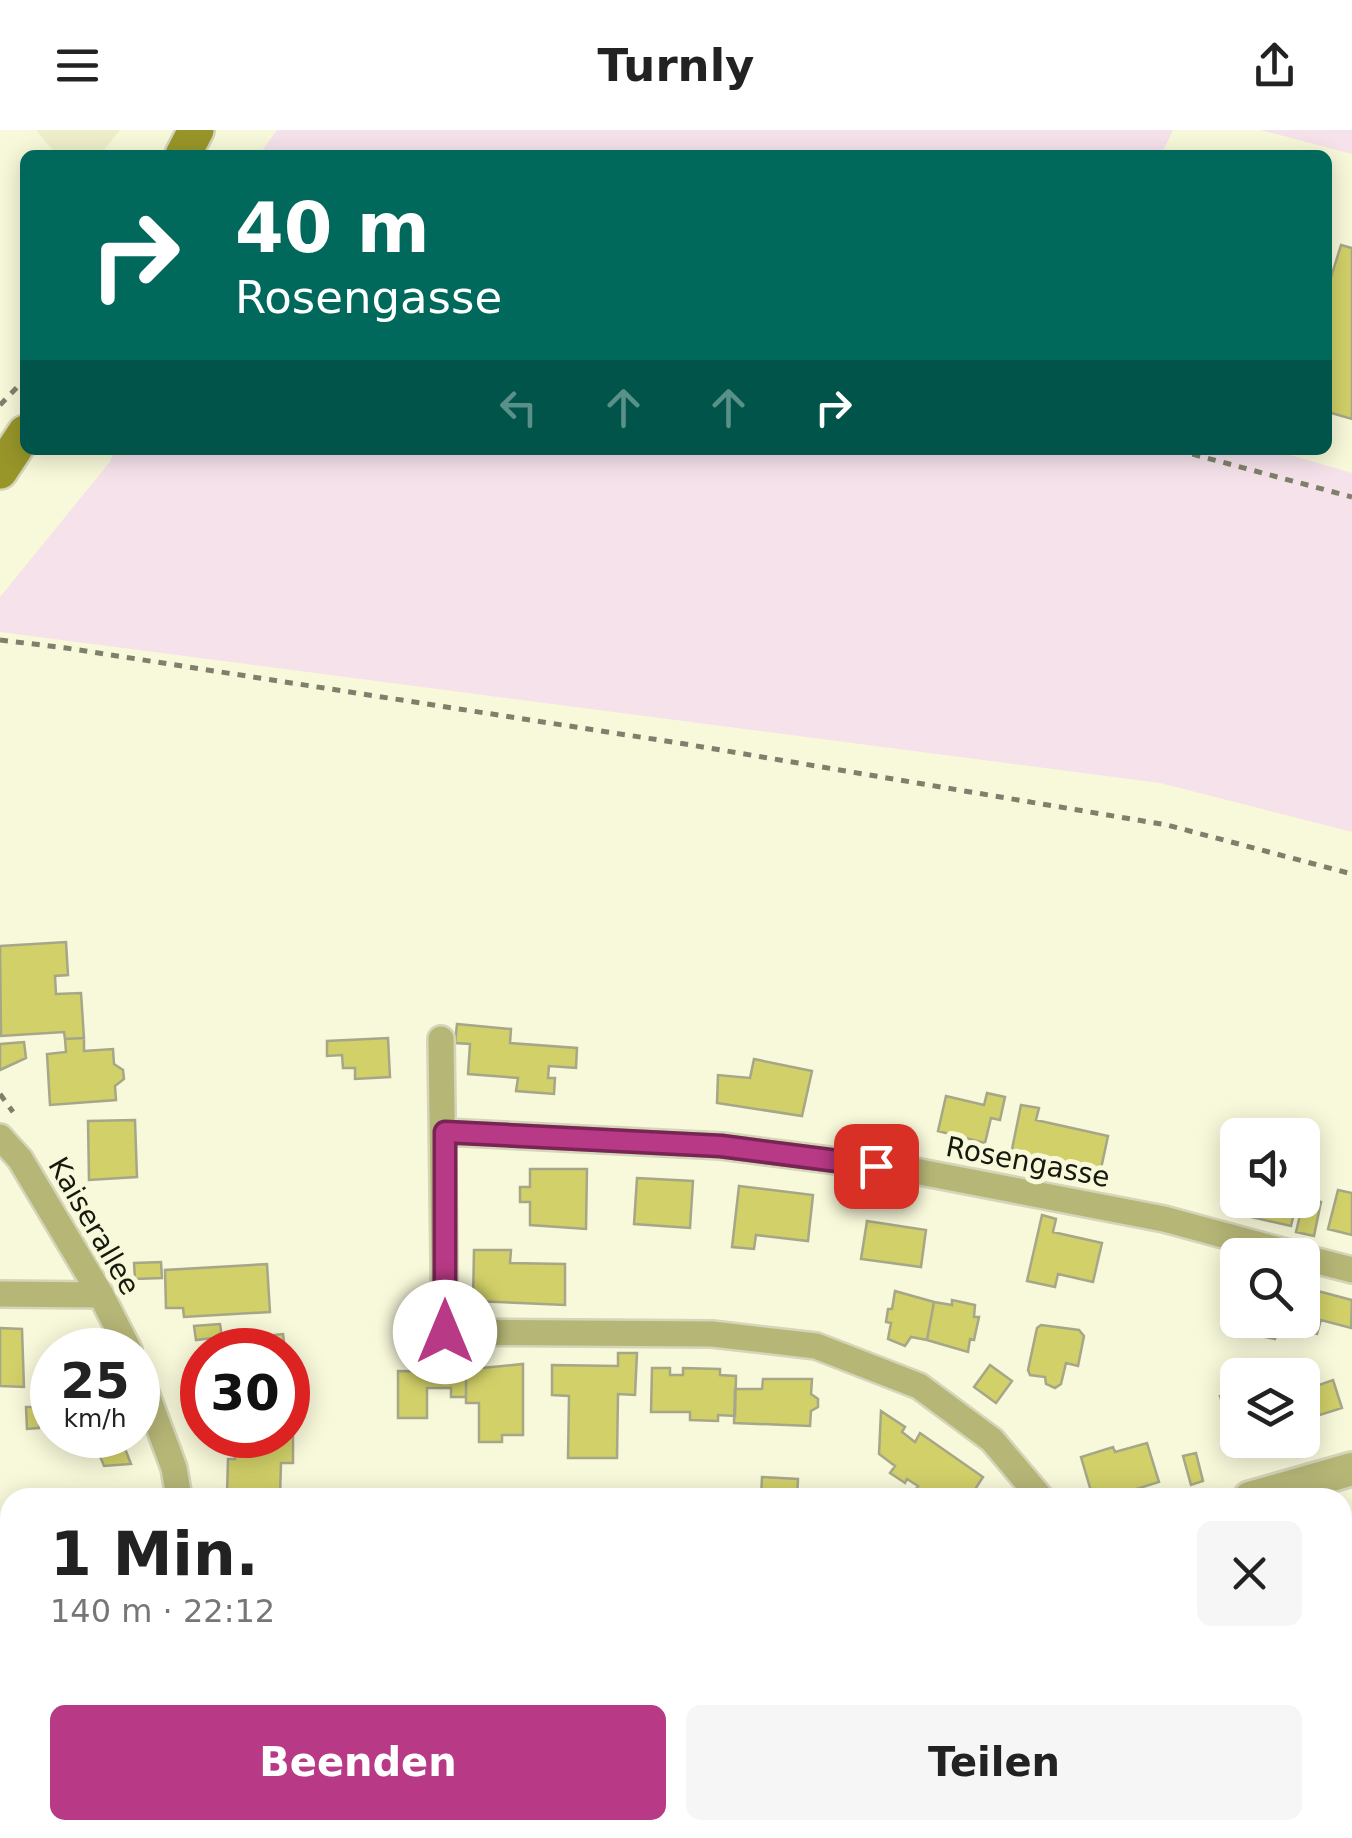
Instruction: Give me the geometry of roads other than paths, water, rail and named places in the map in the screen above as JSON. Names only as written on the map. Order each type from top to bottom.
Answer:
[{"type":"main road","points":[[0,471],[20,441]]},
{"type":"street","points":[[441,1039],[445,1332],[712,1334],[816,1346],[919,1386],[992,1440],[1033,1488]]},
{"type":"street","name":"Rosengasse","points":[[445,1132],[721,1146],[915,1171],[1164,1218],[1236,1238]]},
{"type":"street","name":"Kaiserallee","points":[[0,1138],[20,1159],[118,1328]]},
{"type":"street","name":"Rosengasse","points":[[1320,1261],[1352,1270]]},
{"type":"street","points":[[0,1294],[101,1295]]},
{"type":"street","points":[[160,1430],[177,1488]]},
{"type":"street","points":[[1284,1488],[1352,1468]]}]
